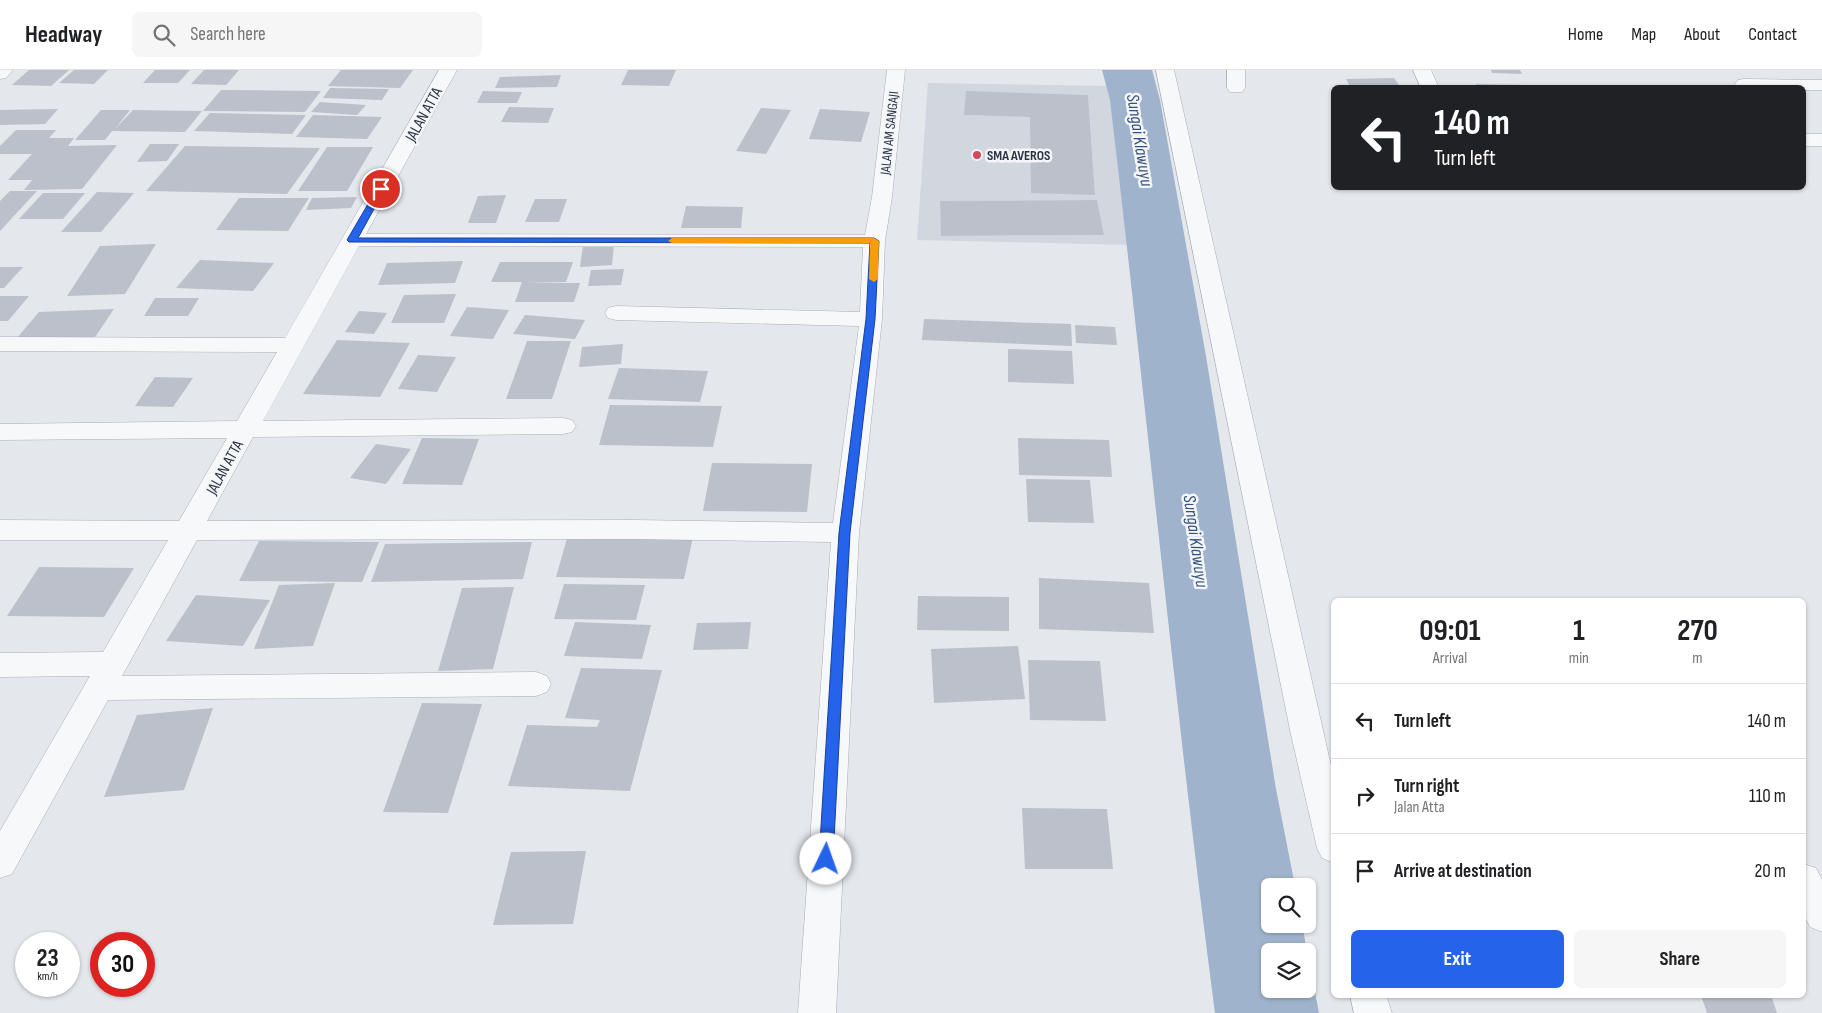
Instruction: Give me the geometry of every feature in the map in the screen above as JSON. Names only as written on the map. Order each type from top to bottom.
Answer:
[{"type":"street","points":[[0,74],[4,70]]},
{"type":"street","name":"JALAN ATTA","points":[[0,863],[448,70]]},
{"type":"street","name":"JALAN AM SANGAJI","points":[[818,1013],[845,533],[871,319],[874,241],[882,197],[896,70]]},
{"type":"street","points":[[1165,70],[1304,720],[1331,835]]},
{"type":"street","points":[[1422,70],[1429,85]]},
{"type":"street","points":[[1744,84],[1822,85]]},
{"type":"street","points":[[1806,140],[1822,140]]},
{"type":"street","points":[[352,240],[874,241]]},
{"type":"street","points":[[616,313],[871,319]]},
{"type":"street","points":[[0,344],[292,345]]},
{"type":"street","points":[[0,432],[563,426]]},
{"type":"street","points":[[0,530],[667,529],[845,533]]},
{"type":"street","points":[[0,665],[106,676],[536,684]]},
{"type":"street","points":[[1806,883],[1822,916]]},
{"type":"street","points":[[1369,998],[1373,1013]]},
{"type":"shaded area","name":"SMA AVEROS","points":[[928,83],[1111,86],[1131,245],[917,240]],"holes":[[[966,92],[1088,95],[1095,195],[1030,117],[965,115]],[[1097,200],[1104,235],[941,236],[940,201]]]},
{"type":"building","points":[[29,70],[69,70],[51,86],[12,85]]},
{"type":"building","points":[[74,70],[108,70],[94,84],[59,83]]},
{"type":"building","points":[[155,70],[190,70],[178,83],[143,83]]},
{"type":"building","points":[[204,70],[239,70],[226,85],[191,84]]},
{"type":"building","points":[[341,70],[413,70],[400,88],[328,86]]},
{"type":"building","points":[[628,70],[676,70],[669,86],[621,85]]},
{"type":"building","points":[[1491,70],[1520,70],[1522,74],[1492,73]]},
{"type":"building","points":[[561,75],[557,87],[495,88],[500,77]]},
{"type":"building","points":[[1394,78],[1399,85],[1349,85],[1346,79]]},
{"type":"building","points":[[1476,84],[1530,85],[1476,85]]},
{"type":"building","points":[[330,88],[389,89],[382,100],[323,98]]},
{"type":"building","points":[[221,90],[321,91],[305,112],[203,111]]},
{"type":"building","points":[[483,91],[522,92],[517,103],[477,103]]},
{"type":"building","points":[[966,91],[1088,95],[1095,195],[1031,193],[1030,117],[964,115]]},
{"type":"building","points":[[320,102],[366,105],[357,115],[311,112]]},
{"type":"building","points":[[509,107],[554,108],[548,123],[501,122]]},
{"type":"building","points":[[761,108],[791,110],[766,154],[736,151]]},
{"type":"building","points":[[58,109],[45,124],[0,125],[0,110]]},
{"type":"building","points":[[820,109],[870,112],[861,142],[809,139]]},
{"type":"building","points":[[101,110],[130,110],[114,130],[133,110],[202,111],[185,132],[112,131],[105,140],[75,140]]},
{"type":"building","points":[[210,113],[306,115],[292,134],[194,131]]},
{"type":"building","points":[[313,115],[382,117],[367,139],[296,137]]},
{"type":"building","points":[[16,130],[56,130],[49,138],[74,138],[68,146],[117,145],[82,189],[24,190],[32,180],[8,180],[32,154],[0,154],[0,146]]},
{"type":"building","points":[[150,144],[179,144],[167,161],[137,162]]},
{"type":"building","points":[[185,146],[320,148],[287,194],[146,191]]},
{"type":"building","points":[[327,147],[373,147],[347,191],[298,191]]},
{"type":"building","points":[[10,191],[37,191],[0,231],[0,201]]},
{"type":"building","points":[[97,192],[134,193],[101,232],[61,232]]},
{"type":"building","points":[[43,193],[85,193],[63,219],[19,219]]},
{"type":"building","points":[[506,195],[496,223],[468,223],[478,196]]},
{"type":"building","points":[[357,197],[351,208],[306,210],[312,198]]},
{"type":"building","points":[[239,198],[309,198],[288,231],[216,230]]},
{"type":"building","points":[[535,199],[567,199],[559,222],[525,222]]},
{"type":"building","points":[[1097,200],[1104,235],[941,236],[940,201]]},
{"type":"building","points":[[686,206],[743,207],[741,228],[681,228]]},
{"type":"building","points":[[156,244],[125,294],[67,296],[100,246]]},
{"type":"building","points":[[614,244],[612,265],[580,267],[583,246]]},
{"type":"building","points":[[200,260],[274,263],[253,291],[176,288]]},
{"type":"building","points":[[463,261],[455,283],[378,285],[387,263]]},
{"type":"building","points":[[500,262],[573,262],[566,282],[526,283],[580,283],[574,302],[515,302],[522,282],[491,282]]},
{"type":"building","points":[[0,267],[23,267],[4,288],[0,288]]},
{"type":"building","points":[[624,269],[621,285],[588,286],[591,270]]},
{"type":"building","points":[[456,294],[444,323],[391,323],[404,295]]},
{"type":"building","points":[[0,296],[29,296],[8,321],[0,321]]},
{"type":"building","points":[[155,298],[199,298],[188,316],[144,316]]},
{"type":"building","points":[[467,307],[509,310],[493,339],[450,336]]},
{"type":"building","points":[[114,309],[95,337],[17,338],[39,312]]},
{"type":"building","points":[[359,311],[387,313],[374,334],[345,332]]},
{"type":"building","points":[[525,315],[585,320],[575,339],[513,334]]},
{"type":"building","points":[[924,319],[1071,324],[1072,346],[922,340]]},
{"type":"building","points":[[1075,325],[1115,327],[1117,345],[1076,343]]},
{"type":"building","points":[[337,340],[410,343],[380,397],[303,394]]},
{"type":"building","points":[[527,341],[571,341],[552,399],[506,399]]},
{"type":"building","points":[[623,344],[621,364],[579,367],[582,347]]},
{"type":"building","points":[[1008,349],[1072,351],[1074,384],[1008,382]]},
{"type":"building","points":[[418,355],[456,357],[437,392],[398,389]]},
{"type":"building","points":[[619,368],[708,371],[700,402],[608,399]]},
{"type":"building","points":[[155,377],[193,378],[173,407],[135,406]]},
{"type":"building","points":[[610,405],[722,406],[713,447],[599,445]]},
{"type":"building","points":[[422,438],[479,439],[462,485],[402,484]]},
{"type":"building","points":[[1018,438],[1109,440],[1112,477],[1019,475]]},
{"type":"building","points":[[376,444],[411,449],[386,484],[350,478]]},
{"type":"building","points":[[712,463],[812,464],[807,512],[703,511]]},
{"type":"building","points":[[1026,479],[1090,480],[1094,523],[1028,522]]},
{"type":"building","points":[[568,535],[693,537],[684,579],[556,577]]},
{"type":"building","points":[[259,541],[379,542],[362,582],[239,581]]},
{"type":"building","points":[[532,542],[523,579],[371,582],[385,544]]},
{"type":"building","points":[[39,567],[134,568],[104,617],[7,616]]},
{"type":"building","points":[[1039,578],[1149,583],[1154,633],[1039,629]]},
{"type":"building","points":[[335,583],[313,646],[254,649],[279,585]]},
{"type":"building","points":[[564,584],[645,585],[636,620],[554,619]]},
{"type":"building","points":[[514,587],[493,669],[438,671],[462,588]]},
{"type":"building","points":[[196,595],[270,600],[243,646],[166,641]]},
{"type":"building","points":[[918,596],[1009,597],[1009,631],[917,630]]},
{"type":"building","points":[[575,622],[651,625],[642,659],[564,656]]},
{"type":"building","points":[[751,622],[748,649],[693,650],[697,623]]},
{"type":"building","points":[[1018,646],[1025,699],[934,703],[931,649]]},
{"type":"building","points":[[1028,660],[1100,661],[1106,721],[1030,720]]},
{"type":"building","points":[[581,668],[662,670],[630,791],[508,786],[527,725],[597,727],[600,720],[565,718]]},
{"type":"building","points":[[422,703],[482,704],[448,813],[383,812]]},
{"type":"building","points":[[213,708],[184,790],[104,797],[137,715]]},
{"type":"building","points":[[1022,808],[1107,809],[1113,869],[1025,869]]},
{"type":"building","points":[[586,851],[573,924],[493,925],[511,852]]},
{"type":"building","points":[[1702,998],[1772,998],[1777,1013],[1707,1013]]},
{"type":"waterway","name":"Sungai Klawuyu","points":[[1127,70],[1135,100],[1173,356],[1231,789],[1267,1013]]},
{"type":"slow traffic","points":[[672,241],[874,241],[874,279]]},
{"type":"place","name":"SMA AVEROS","points":[[977,155]]},
{"type":"route","points":[[381,189],[352,240],[874,241],[874,285],[871,319],[845,533],[826,859]]}]
